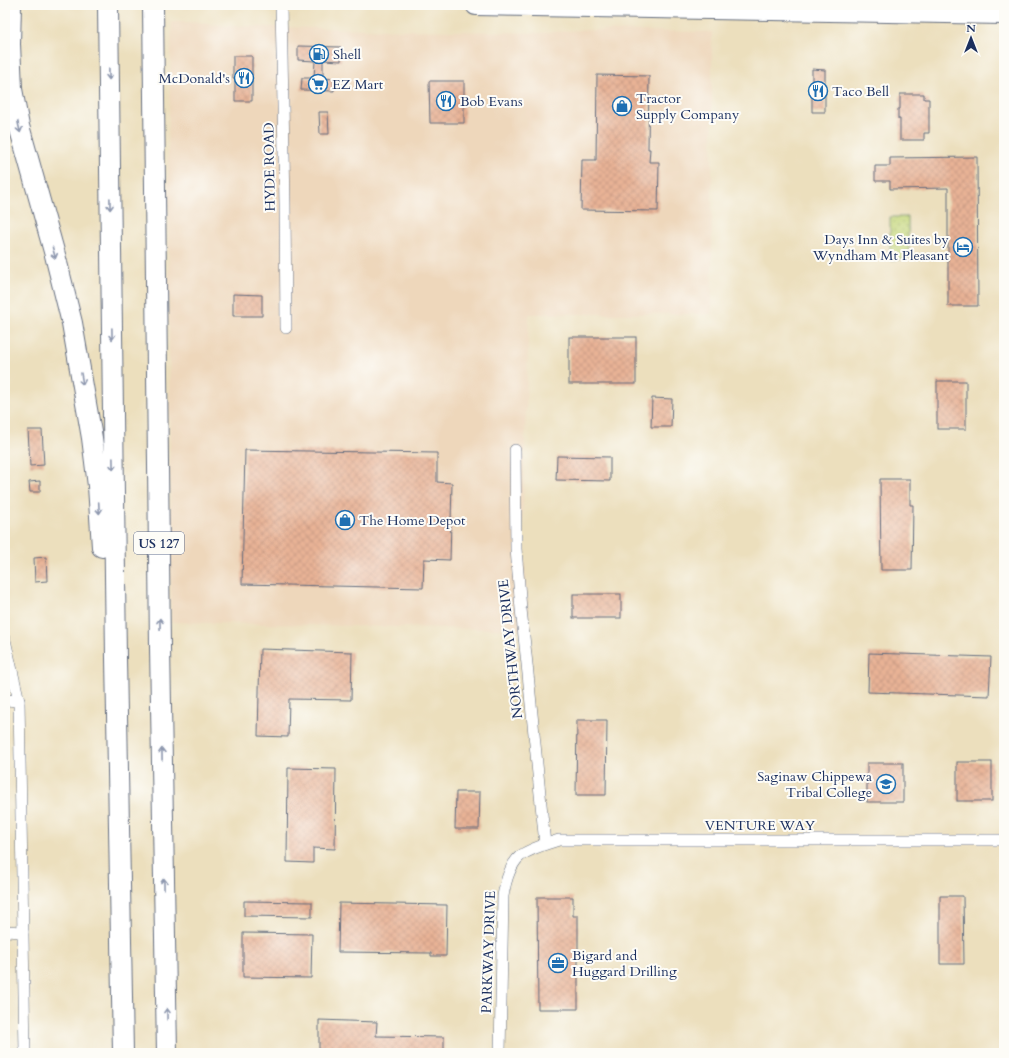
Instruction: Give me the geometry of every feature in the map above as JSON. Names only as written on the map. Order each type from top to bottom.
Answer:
[{"type":"highway","points":[[12,5],[10,44],[12,89],[18,126],[72,323],[92,438],[98,486],[104,594],[116,658]]},
{"type":"highway","name":"US 127","points":[[108,5],[116,658],[123,1053]]},
{"type":"highway","name":"US 127","points":[[153,5],[160,648],[167,1053]]},
{"type":"highway","points":[[476,5],[1004,14]]},
{"type":"street","name":"HYDE ROAD","points":[[281,5],[286,328]]},
{"type":"street","name":"NORTHWAY DRIVE","points":[[515,450],[517,564],[545,844]]},
{"type":"street","points":[[5,640],[19,700],[25,1053]]},
{"type":"street","points":[[5,700],[19,700]]},
{"type":"street","name":"VENTURE WAY","points":[[520,857],[534,848],[558,840],[1004,840]]},
{"type":"street","name":"PARKWAY DRIVE","points":[[500,1053],[503,896],[510,870],[520,857]]},
{"type":"street","points":[[5,931],[23,932]]},
{"type":"shaded area","points":[[172,22],[228,26],[541,33],[579,30],[712,32],[712,314],[529,314],[522,536],[530,630],[171,622],[168,148]]},
{"type":"green space","points":[[890,217],[908,217],[909,259],[890,260]]},
{"type":"building","points":[[298,46],[341,47],[341,61],[323,60],[323,78],[334,79],[334,91],[301,90],[302,78],[314,78],[315,61],[298,60]]},
{"type":"building","points":[[233,56],[252,56],[252,101],[235,101]]},
{"type":"building","name":"Taco Bell","points":[[812,69],[825,70],[825,112],[812,112]]},
{"type":"building","points":[[597,75],[649,76],[648,149],[650,149],[649,162],[659,162],[658,211],[581,210],[582,160],[596,160]]},
{"type":"building","points":[[429,81],[464,81],[464,123],[430,123]]},
{"type":"building","points":[[900,94],[924,94],[924,99],[929,99],[929,133],[924,133],[924,140],[900,140],[900,119],[898,119],[898,109],[900,109]]},
{"type":"building","points":[[319,112],[328,112],[329,134],[320,134]]},
{"type":"building","name":"Days Inn & Suites by Wyndham Mt Pleasant","points":[[977,157],[978,306],[948,306],[948,188],[890,189],[890,181],[875,181],[875,166],[890,166],[890,158]]},
{"type":"building","points":[[233,294],[262,295],[262,316],[233,316]]},
{"type":"building","points":[[569,337],[636,337],[636,384],[569,384]]},
{"type":"building","points":[[937,381],[966,381],[966,429],[937,429]]},
{"type":"building","points":[[652,398],[672,399],[671,427],[651,427]]},
{"type":"building","points":[[28,430],[42,430],[44,465],[30,466]]},
{"type":"building","points":[[245,450],[437,453],[437,482],[452,483],[450,560],[424,559],[423,588],[242,584]]},
{"type":"building","points":[[557,456],[610,457],[610,481],[556,480]]},
{"type":"building","points":[[880,479],[910,479],[910,505],[913,505],[912,570],[881,570]]},
{"type":"building","points":[[40,481],[40,492],[30,492],[29,482]]},
{"type":"building","points":[[46,557],[47,581],[35,582],[34,558]]},
{"type":"building","points":[[573,594],[621,594],[621,618],[573,618]]},
{"type":"building","points":[[260,649],[352,652],[351,700],[289,699],[288,737],[258,736]]},
{"type":"building","points":[[869,653],[991,657],[989,696],[868,692]]},
{"type":"building","points":[[577,720],[607,720],[606,795],[576,795]]},
{"type":"building","points":[[957,762],[992,762],[992,801],[957,801]]},
{"type":"building","points":[[867,763],[903,763],[903,802],[867,802]]},
{"type":"building","points":[[288,768],[336,769],[335,849],[313,848],[313,863],[287,862]]},
{"type":"building","points":[[456,792],[480,792],[479,829],[455,829]]},
{"type":"building","points":[[940,896],[963,896],[964,964],[940,964]]},
{"type":"building","name":"Bigard and Huggard Drilling","points":[[537,897],[573,897],[573,916],[578,916],[578,1009],[538,1009]]},
{"type":"building","points":[[244,901],[312,902],[312,917],[244,916]]},
{"type":"building","points":[[339,903],[447,905],[446,956],[431,956],[431,953],[338,952]]},
{"type":"building","points":[[243,933],[312,934],[311,978],[243,977]]},
{"type":"building","points":[[319,1020],[377,1022],[376,1036],[444,1037],[444,1053],[319,1053]]},
{"type":"place","name":"Shell","points":[[319,54]]},
{"type":"place","name":"McDonald's","points":[[244,78]]},
{"type":"place","name":"EZ Mart","points":[[318,84]]},
{"type":"place","name":"Taco Bell","points":[[818,91]]},
{"type":"place","name":"Bob Evans","points":[[446,101]]},
{"type":"place","name":"Tractor Supply Company","points":[[622,106]]},
{"type":"place","name":"Days Inn & Suites by Wyndham Mt Pleasant","points":[[963,247]]},
{"type":"place","name":"The Home Depot","points":[[345,520]]},
{"type":"place","name":"Saginaw Chippewa Tribal College","points":[[886,784]]},
{"type":"place","name":"Bigard and Huggard Drilling","points":[[558,963]]}]
